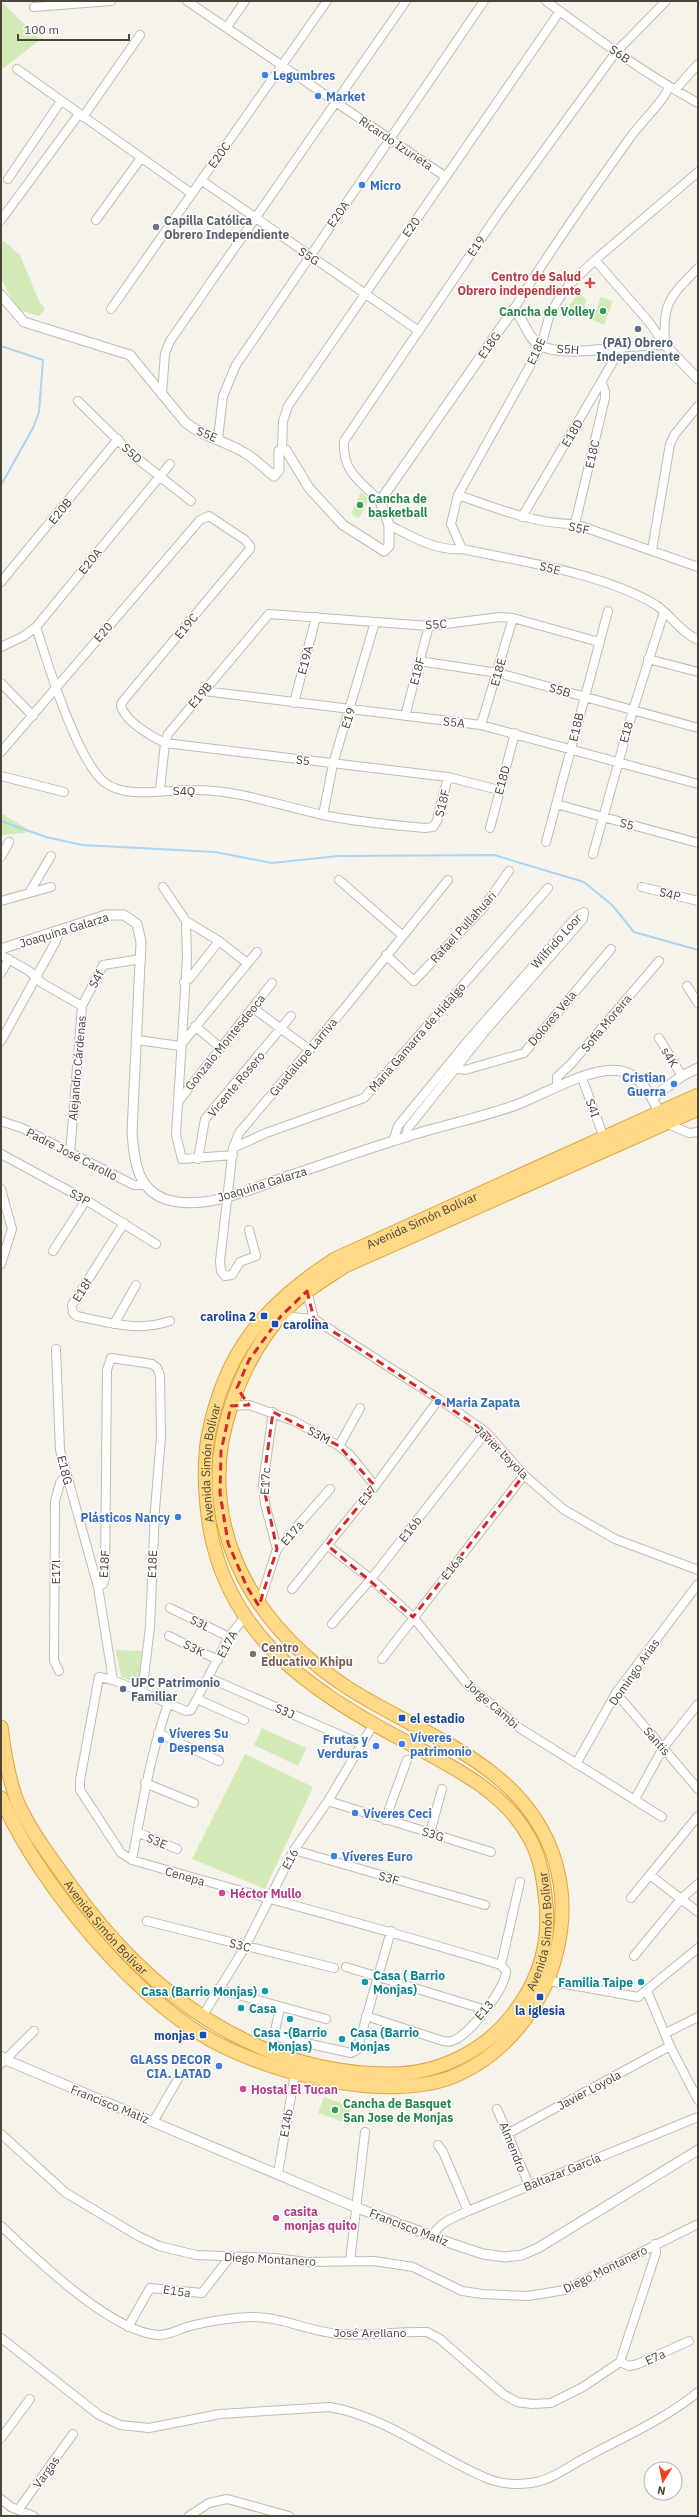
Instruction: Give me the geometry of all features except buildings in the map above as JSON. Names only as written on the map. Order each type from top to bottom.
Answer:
[{"type":"highway","name":"Avenida Simón Bolívar","points":[[1,1798],[22,1841],[60,1895],[117,1964],[145,1992],[203,2035],[269,2065],[295,2073],[380,2086],[408,2086],[458,2074],[491,2055],[516,2032],[550,1980],[562,1930],[559,1876],[548,1840],[519,1796],[479,1762],[348,1688],[315,1664],[286,1639],[259,1606],[247,1587],[228,1543],[223,1520],[220,1493],[220,1451],[231,1406],[249,1360],[281,1316],[307,1291],[345,1266],[662,1118],[698,1095]]},
{"type":"highway","name":"Avenida Simón Bolívar","points":[[1,1727],[10,1777],[18,1802],[45,1848],[110,1937],[158,1984],[202,2017],[243,2041],[270,2052],[306,2064],[369,2074],[409,2074],[445,2064],[472,2051],[494,2036],[524,1999],[534,1982],[543,1956],[548,1920],[545,1895],[537,1856],[522,1826],[509,1810],[479,1784],[373,1725],[296,1671],[266,1645],[244,1618],[223,1579],[216,1558],[207,1512],[204,1463],[213,1416],[228,1372],[239,1352],[264,1316],[297,1284],[335,1258],[604,1138],[662,1118],[698,1109]]},
{"type":"street","points":[[34,7],[111,1]]},
{"type":"street","name":"Ricardo Izurieta","points":[[187,1],[446,177]]},
{"type":"street","points":[[227,27],[245,1]]},
{"type":"street","name":"E20C","points":[[111,308],[327,1]]},
{"type":"street","points":[[162,394],[165,353],[170,341],[406,1]]},
{"type":"street","name":"E20A","points":[[218,438],[223,396],[236,365],[309,256],[391,140],[484,1]]},
{"type":"street","name":"S6B","points":[[546,1],[616,52],[671,88],[698,103]]},
{"type":"street","name":"E19","points":[[380,501],[348,468],[343,456],[344,441],[498,214],[616,52],[666,1]]},
{"type":"street","name":"E20","points":[[282,449],[282,421],[288,406],[560,11]]},
{"type":"street","points":[[1,220],[140,35]]},
{"type":"street","name":"E18G","points":[[380,501],[514,309],[551,248],[644,118],[671,88],[698,64]]},
{"type":"street","points":[[17,69],[191,194]]},
{"type":"street","points":[[8,179],[61,101]]},
{"type":"street","points":[[96,220],[141,158]]},
{"type":"street","name":"E18E","points":[[462,549],[451,524],[458,495],[541,346],[549,317],[558,300],[569,285],[594,260],[698,172]]},
{"type":"street","name":"S5G","points":[[201,180],[419,331]]},
{"type":"street","points":[[594,260],[649,322],[665,345],[698,379]]},
{"type":"street","points":[[665,345],[664,311],[668,302],[698,268]]},
{"type":"street","name":"S5E","points":[[1,295],[24,322],[130,355],[185,422],[196,431],[218,438],[247,453],[274,476],[278,474],[278,453],[282,449]]},
{"type":"street","name":"S5H","points":[[514,309],[534,340],[541,346],[581,350],[622,348],[644,344],[665,345]]},
{"type":"street","name":"E18D","points":[[522,517],[622,348]]},
{"type":"street","name":"E18C","points":[[575,524],[605,398],[606,391],[602,384]]},
{"type":"street","name":"S5D","points":[[78,401],[134,456],[191,501]]},
{"type":"street","points":[[652,550],[670,444],[674,434],[698,406]]},
{"type":"street","name":"E20B","points":[[1,582],[118,439]]},
{"type":"street","points":[[282,449],[288,452],[309,488],[343,525],[384,551],[389,546],[389,525],[380,501]]},
{"type":"street","name":"E20A","points":[[1,647],[24,636],[36,627],[170,464]]},
{"type":"street","name":"S5F","points":[[458,495],[522,517],[555,524],[575,524],[698,567]]},
{"type":"street","name":"E20","points":[[1,752],[200,520],[209,516]]},
{"type":"street","name":"E19C","points":[[121,705],[248,553],[250,546],[245,540],[209,516]]},
{"type":"street","name":"S5E","points":[[389,525],[434,547],[450,550],[462,549],[547,566],[617,587],[656,605],[688,635],[698,640]]},
{"type":"street","name":"E18B","points":[[546,842],[571,749],[583,697],[608,611]]},
{"type":"street","name":"E18","points":[[593,854],[602,817],[633,710],[664,612]]},
{"type":"street","name":"S5C","points":[[269,614],[429,626],[500,617],[513,618],[599,642]]},
{"type":"street","name":"E19B","points":[[160,790],[165,743],[174,725],[269,614]]},
{"type":"street","name":"E19A","points":[[294,703],[316,617]]},
{"type":"street","name":"E18E","points":[[481,725],[498,673],[513,618]]},
{"type":"street","name":"E19","points":[[323,815],[333,764],[351,709],[375,622]]},
{"type":"street","name":"E18F","points":[[405,716],[429,626]]},
{"type":"street","name":"S4Q","points":[[36,627],[56,688],[87,762],[104,782],[119,790],[135,793],[160,790],[197,790],[252,797],[323,815],[362,822],[433,827]]},
{"type":"street","points":[[648,659],[698,672]]},
{"type":"street","name":"S5B","points":[[420,661],[498,673],[698,728]]},
{"type":"street","points":[[1,683],[33,716]]},
{"type":"street","name":"S5A","points":[[204,691],[481,725],[515,733],[698,784]]},
{"type":"street","name":"S5","points":[[121,705],[125,714],[149,735],[165,743],[448,777],[499,790]]},
{"type":"street","name":"E18D","points":[[490,828],[515,733]]},
{"type":"street","points":[[1,776],[64,792]]},
{"type":"street","name":"S18F","points":[[433,827],[438,821],[448,777]]},
{"type":"street","name":"S5","points":[[556,804],[698,843]]},
{"type":"street","points":[[1,857],[9,842]]},
{"type":"street","points":[[29,893],[51,856]]},
{"type":"street","name":"Rafael Pullahuari","points":[[386,955],[414,981],[483,908],[509,871]]},
{"type":"street","points":[[340,880],[402,935]]},
{"type":"street","name":"Guadalupe Larriva","points":[[249,1230],[256,1256],[240,1262],[232,1275],[228,1277],[223,1274],[220,1261],[229,1196],[233,1151],[239,1133],[310,1050],[448,880]]},
{"type":"street","points":[[1,902],[51,886]]},
{"type":"street","points":[[163,887],[186,921],[220,941],[247,963]]},
{"type":"street","name":"S4P","points":[[642,887],[698,901]]},
{"type":"street","name":"Maria Gamarra de Hidalgo","points":[[186,921],[176,1135],[180,1157],[198,1159],[233,1151],[262,1134],[364,1098],[548,888]]},
{"type":"street","name":"Wilfrido Loor","points":[[393,1141],[394,1132],[398,1126],[466,1043],[577,916],[584,912],[583,919],[487,1029],[408,1128],[406,1136]]},
{"type":"street","name":"Joaquina Galarza","points":[[1,949],[106,915],[128,916],[135,921],[140,930],[141,959],[132,1132],[133,1153],[139,1176],[144,1185],[162,1197],[175,1201],[202,1201],[229,1196],[406,1136],[501,1111],[557,1086],[606,1072],[623,1072],[636,1079],[652,1098],[662,1118]]},
{"type":"street","points":[[1,1041],[56,942],[59,931]]},
{"type":"street","points":[[184,982],[190,978],[220,941]]},
{"type":"street","name":"Dolores Vela","points":[[456,1068],[465,1070],[524,1053],[611,949]]},
{"type":"street","points":[[137,1040],[180,1046],[257,952]]},
{"type":"street","name":"Alejandro Cárdenas","points":[[1,955],[9,959],[42,983],[82,1006],[70,1154]]},
{"type":"street","points":[[1,973],[9,959]]},
{"type":"street","name":"S4f","points":[[82,1006],[103,965],[141,959]]},
{"type":"street","name":"Sofia Moreira","points":[[557,1086],[557,1077],[571,1064],[659,961]]},
{"type":"street","name":"Gonzalo Montesdeoca","points":[[178,1102],[272,983]]},
{"type":"street","points":[[687,986],[698,1003]]},
{"type":"street","points":[[253,1008],[310,1050]]},
{"type":"street","name":"Vicente Rosero","points":[[198,1159],[203,1125],[206,1118],[291,1016]]},
{"type":"street","points":[[195,1026],[221,1048]]},
{"type":"street","name":"s4K","points":[[659,1038],[682,1076]]},
{"type":"street","points":[[652,1098],[682,1076],[698,1068]]},
{"type":"street","name":"S4I","points":[[582,1078],[604,1138]]},
{"type":"street","points":[[662,1118],[688,1134],[698,1132]]},
{"type":"street","name":"Padre José Carollo","points":[[1,1120],[22,1128],[70,1154],[134,1185],[144,1185]]},
{"type":"street","name":"S3P","points":[[1,1154],[86,1200],[156,1244]]},
{"type":"street","points":[[1,1189],[12,1229],[1,1264]]},
{"type":"street","points":[[53,1251],[86,1200]]},
{"type":"street","name":"E18f","points":[[124,1223],[72,1305],[72,1310],[77,1316],[114,1324],[146,1328],[170,1321]]},
{"type":"street","points":[[114,1324],[136,1285]]},
{"type":"street","points":[[307,1291],[314,1318]]},
{"type":"street","name":"Javier Loyola","points":[[281,1316],[314,1318],[439,1399],[486,1432],[524,1475],[563,1509],[615,1539],[698,1570]]},
{"type":"street","name":"E18G","points":[[56,1349],[60,1450],[98,1586]]},
{"type":"street","name":"E18E","points":[[107,1468],[106,1370],[111,1358],[152,1364],[158,1368],[160,1375],[161,1436],[155,1510],[150,1627],[142,1692]]},
{"type":"street","points":[[237,1388],[249,1404]]},
{"type":"street","name":"E17","points":[[292,1589],[375,1486],[439,1399]]},
{"type":"street","name":"S3M","points":[[231,1406],[249,1404],[294,1421],[339,1446],[350,1455],[375,1486]]},
{"type":"street","points":[[339,1446],[360,1408]]},
{"type":"street","name":"E17c","points":[[273,1412],[263,1484],[265,1504],[277,1549]]},
{"type":"street","name":"E16b","points":[[332,1624],[371,1579],[486,1432]]},
{"type":"street","name":"E18F","points":[[107,1468],[105,1578],[103,1584],[98,1586],[113,1680]]},
{"type":"street","name":"E17l","points":[[58,1671],[54,1661],[55,1501],[60,1483],[66,1475]]},
{"type":"street","name":"E16a","points":[[382,1660],[413,1617],[524,1475]]},
{"type":"street","name":"E17a","points":[[259,1606],[277,1549],[330,1489]]},
{"type":"street","name":"Jorge Cambi","points":[[327,1546],[371,1579],[413,1617],[468,1685],[521,1729],[576,1764],[635,1798],[662,1817]]},
{"type":"street","name":"Domingo Arias","points":[[576,1764],[616,1693],[698,1584]]},
{"type":"street","name":"S3L","points":[[170,1608],[229,1637]]},
{"type":"street","name":"E17A","points":[[168,1704],[186,1711],[191,1710],[229,1637],[244,1618]]},
{"type":"street","name":"S3K","points":[[169,1636],[218,1660]]},
{"type":"street","points":[[99,1677],[113,1680],[142,1692],[168,1704],[158,1733],[145,1783],[132,1860],[121,1852],[80,1790],[80,1780],[99,1677]]},
{"type":"street","name":"S3J","points":[[209,1678],[361,1744]]},
{"type":"street","name":"Santis","points":[[616,1693],[698,1789]]},
{"type":"street","points":[[197,1699],[244,1720]]},
{"type":"street","points":[[635,1798],[663,1748],[698,1704]]},
{"type":"street","name":"E16","points":[[202,2017],[217,1989],[245,1947],[294,1850],[328,1801],[373,1725]]},
{"type":"street","points":[[158,1733],[219,1761]]},
{"type":"street","points":[[385,1820],[407,1760]]},
{"type":"street","points":[[145,1783],[194,1803]]},
{"type":"street","points":[[430,1833],[442,1789]]},
{"type":"street","name":"S3G","points":[[328,1801],[491,1852]]},
{"type":"street","points":[[631,1898],[698,1816]]},
{"type":"street","name":"S3E","points":[[137,1832],[177,1849]]},
{"type":"street","name":"S3F","points":[[294,1850],[485,1905]]},
{"type":"street","name":"Cenepa","points":[[132,1860],[269,1900],[391,1931],[503,1968]]},
{"type":"street","points":[[650,1875],[698,1912]]},
{"type":"street","name":"E13","points":[[366,2016],[443,2041],[452,2041],[461,2035],[486,2010],[506,1978],[503,1968],[520,1882]]},
{"type":"street","points":[[634,1956],[681,1899],[698,1884]]},
{"type":"street","name":"S3C","points":[[147,1921],[245,1947],[334,1968]]},
{"type":"street","points":[[274,2036],[351,2053],[357,2050],[391,1931]]},
{"type":"street","points":[[550,1980],[638,1998],[698,1948]]},
{"type":"street","points":[[346,1967],[378,1975],[486,2010]]},
{"type":"street","points":[[217,1989],[326,2019]]},
{"type":"street","points":[[647,1991],[666,2033],[670,2046],[698,2100]]},
{"type":"street","points":[[270,2052],[280,2007]]},
{"type":"street","points":[[666,2033],[698,2018]]},
{"type":"street","points":[[2,2060],[34,2030]]},
{"type":"street","name":"Javier Loyola","points":[[509,2133],[670,2046]]},
{"type":"street","name":"Francisco Matiz","points":[[2,2060],[278,2173],[355,2207],[495,2256],[522,2255],[559,2236],[663,2170],[698,2150]]},
{"type":"street","name":"E14b","points":[[278,2173],[295,2073]]},
{"type":"street","points":[[153,2122],[178,2079]]},
{"type":"street","name":"Almendro","points":[[497,2109],[509,2133],[529,2185]]},
{"type":"street","name":"Baltazar García","points":[[433,2235],[436,2228],[444,2222],[468,2211],[698,2117]]},
{"type":"street","points":[[350,2261],[355,2207],[365,2132]]},
{"type":"street","name":"Diego Montanero","points":[[1,2134],[56,2186],[138,2236],[177,2251],[230,2257],[275,2258],[307,2262],[374,2260],[413,2267],[462,2291],[493,2295],[528,2296],[565,2290],[698,2224]]},
{"type":"street","points":[[438,2145],[444,2152],[468,2211]]},
{"type":"street","name":"José Arellano","points":[[1,2226],[62,2284],[128,2327],[159,2335],[174,2333],[187,2327],[259,2317],[339,2334],[427,2332],[440,2339],[503,2394],[517,2402],[532,2404],[551,2403],[571,2394],[620,2362]]},
{"type":"street","points":[[620,2362],[656,2253],[655,2244]]},
{"type":"street","name":"E15a","points":[[128,2327],[150,2288],[202,2293],[230,2257]]},
{"type":"street","points":[[1,2338],[99,2415],[120,2425],[149,2428],[220,2414],[330,2407],[346,2410],[379,2423],[485,2478],[513,2484],[529,2484],[554,2476],[675,2409],[698,2392]]},
{"type":"street","name":"E7a","points":[[620,2362],[629,2366],[638,2364],[689,2342]]},
{"type":"street","points":[[1,2438],[30,2399]]},
{"type":"street","name":"Vargas","points":[[18,2510],[73,2434]]},
{"type":"street","points":[[1,2499],[18,2510],[33,2516]]},
{"type":"street","points":[[189,2516],[209,2503],[227,2499],[289,2516]]},
{"type":"highlighted area","points":[[307,1291],[314,1319],[486,1432],[524,1475],[413,1617],[327,1545],[375,1486],[339,1446],[273,1412],[263,1484],[277,1549],[259,1606],[247,1587],[228,1543],[220,1493],[221,1451],[231,1406],[249,1405],[237,1388],[249,1360],[281,1316]]},
{"type":"green space","points":[[1,1],[40,40],[1,70]]},
{"type":"green space","points":[[1,239],[20,255],[39,301],[45,309],[39,316],[18,310],[1,279]]},
{"type":"green space","name":"Cancha de Volley","points":[[579,293],[587,300],[584,305],[587,308],[582,314],[579,311],[576,315],[567,308]]},
{"type":"green space","name":"Cancha de Volley","points":[[601,297],[613,301],[604,325],[592,320]]},
{"type":"green space","name":"Cancha de basketball","points":[[361,492],[369,499],[359,518],[353,516],[352,511]]},
{"type":"green space","points":[[1,813],[32,832],[1,835]]},
{"type":"green space","points":[[116,1650],[142,1651],[139,1683],[121,1677]]},
{"type":"green space","points":[[262,1728],[306,1748],[298,1766],[254,1745]]},
{"type":"green space","points":[[245,1754],[313,1787],[265,1889],[192,1859]]},
{"type":"green space","name":"Cancha de Basquet San Jose de Monjas","points":[[324,2097],[352,2107],[346,2123],[318,2113]]},
{"type":"waterway","points":[[1,346],[43,360],[39,412],[33,428],[1,485]]},
{"type":"waterway","points":[[1,821],[46,837],[82,845],[215,852],[272,863],[338,856],[494,855],[584,882],[612,905],[634,932],[698,950]]},
{"type":"place","name":"Legumbres","points":[[265,75]]},
{"type":"place","name":"Market","points":[[318,96]]},
{"type":"place","name":"Micro","points":[[362,185]]},
{"type":"place","name":"Capilla Católica Obrero Independiente","points":[[156,227]]},
{"type":"place","name":"Centro de Salud Obrero independiente","points":[[590,283]]},
{"type":"place","name":"Cancha de Volley","points":[[603,311]]},
{"type":"place","name":"(PAI) Obrero Independiente","points":[[638,329]]},
{"type":"place","name":"Cancha de basketball","points":[[360,505]]},
{"type":"place","name":"Cristian Guerra","points":[[674,1084]]},
{"type":"place","name":"carolina 2","points":[[264,1316]]},
{"type":"place","name":"carolina","points":[[275,1324]]},
{"type":"place","name":"Maria Zapata","points":[[438,1402]]},
{"type":"place","name":"Plásticos Nancy","points":[[178,1517]]},
{"type":"place","name":"Centro Educativo Khipu","points":[[253,1654]]},
{"type":"place","name":"UPC Patrimonio Familiar","points":[[123,1689]]},
{"type":"place","name":"el estadio","points":[[402,1718]]},
{"type":"place","name":"Víveres Su Despensa","points":[[161,1740]]},
{"type":"place","name":"Víveres patrimonio","points":[[402,1744]]},
{"type":"place","name":"Frutas y Verduras","points":[[376,1746]]},
{"type":"place","name":"Víveres Ceci","points":[[355,1813]]},
{"type":"place","name":"Víveres Euro","points":[[334,1856]]},
{"type":"place","name":"Héctor Mullo","points":[[222,1893]]},
{"type":"place","name":"Casa ( Barrio Monjas)","points":[[365,1982]]},
{"type":"place","name":"Familia Taipe","points":[[641,1982]]},
{"type":"place","name":"Casa (Barrio Monjas)","points":[[265,1991]]},
{"type":"place","name":"la iglesia","points":[[540,1997]]},
{"type":"place","name":"Casa","points":[[241,2008]]},
{"type":"place","name":"Casa -(Barrio Monjas)","points":[[290,2019]]},
{"type":"place","name":"monjas","points":[[203,2035]]},
{"type":"place","name":"Casa (Barrio Monjas","points":[[342,2039]]},
{"type":"place","name":"GLASS DECOR CIA. LATAD","points":[[219,2066]]},
{"type":"place","name":"Hostal El Tucan","points":[[243,2089]]},
{"type":"place","name":"Cancha de Basquet San Jose de Monjas","points":[[335,2110]]},
{"type":"place","name":"casita monjas quito","points":[[276,2218]]}]
